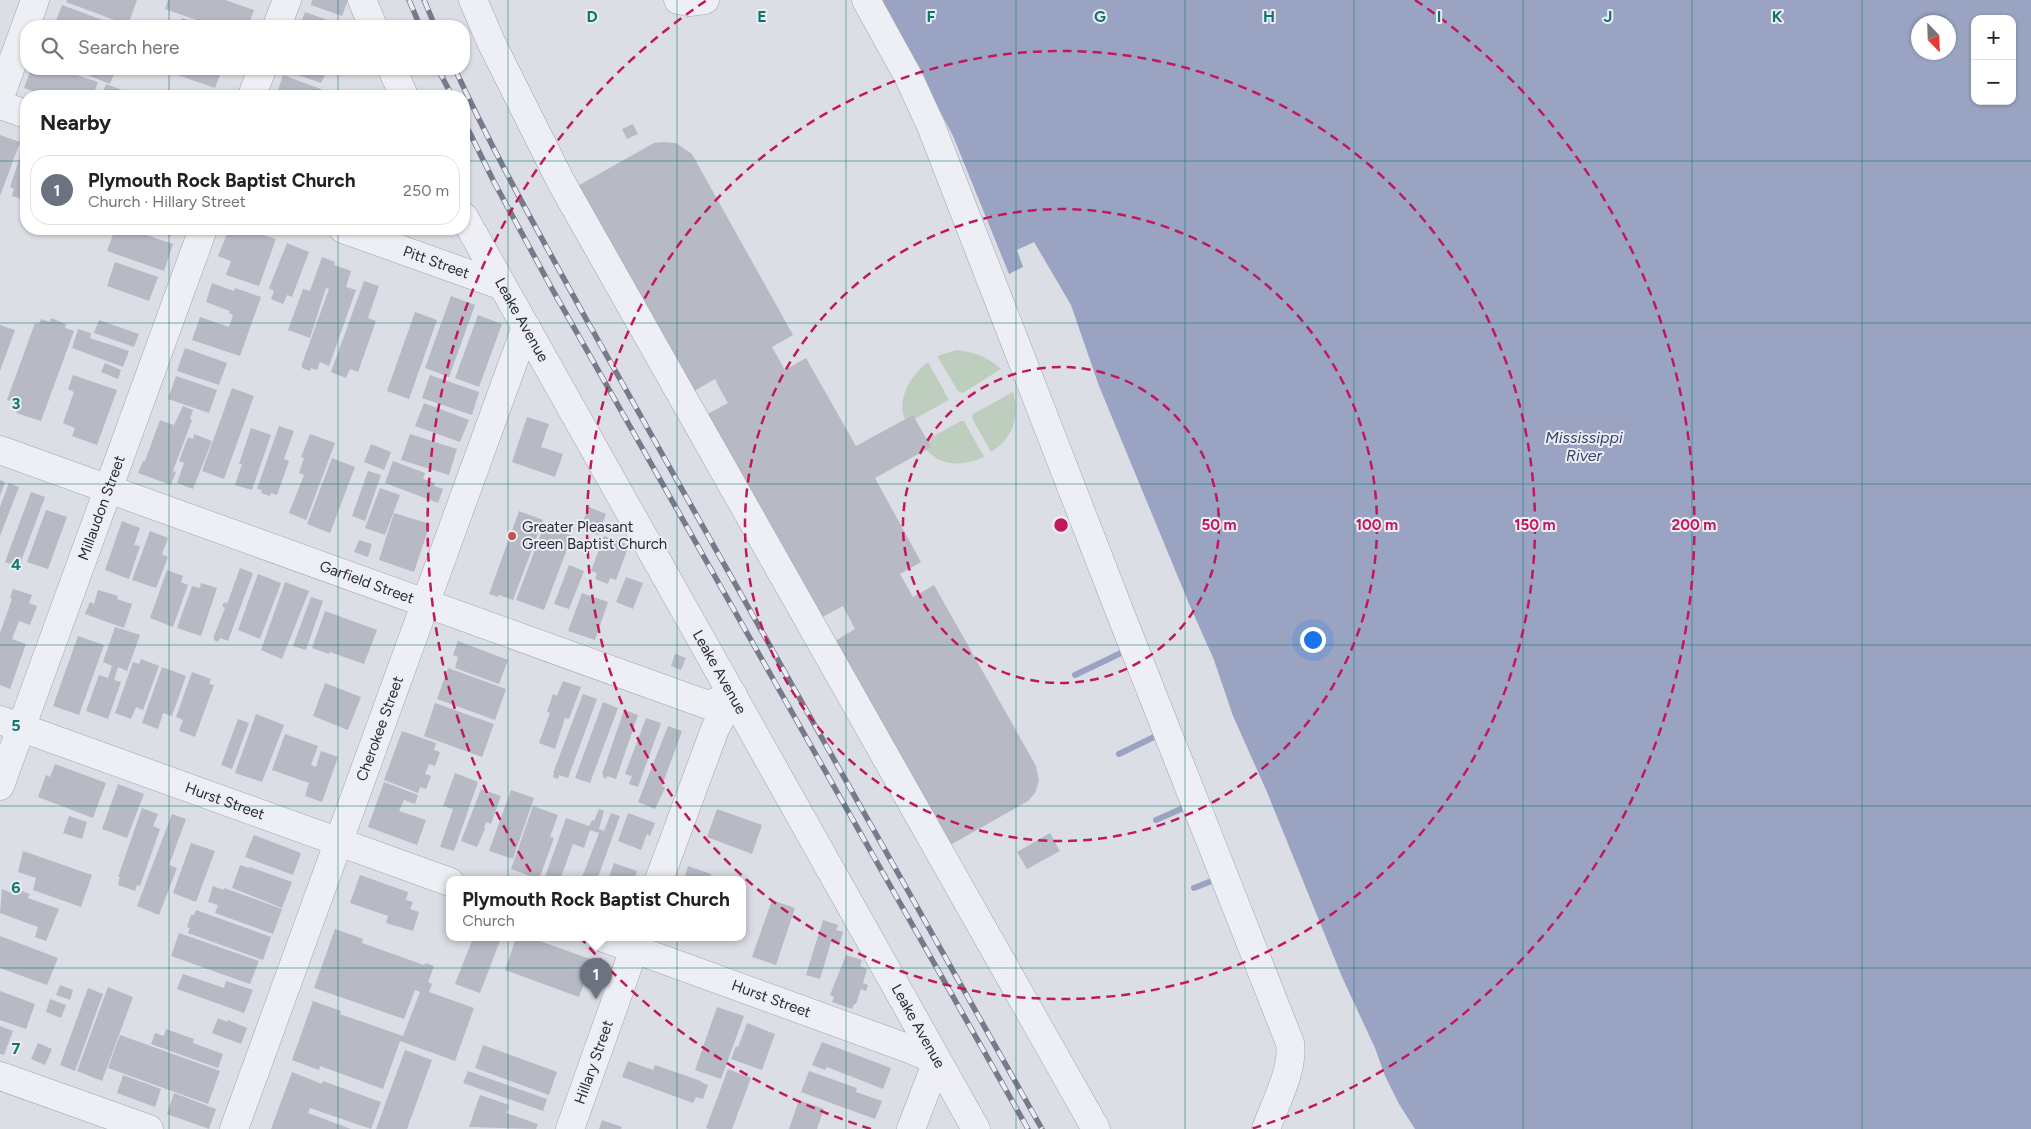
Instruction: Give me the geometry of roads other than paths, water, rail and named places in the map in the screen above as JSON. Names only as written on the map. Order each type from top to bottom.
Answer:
[{"type":"street","points":[[28,20],[35,0]]},
{"type":"street","points":[[279,20],[287,0]]},
{"type":"street","points":[[362,0],[370,20]]},
{"type":"street","points":[[473,0],[491,42],[561,182],[1096,1129]]},
{"type":"street","points":[[678,0],[689,2],[706,0]]},
{"type":"street","points":[[866,0],[912,85],[931,126],[1124,625],[1290,1042],[1292,1056],[1289,1068],[1266,1129]]},
{"type":"street","points":[[0,97],[20,42]]},
{"type":"street","points":[[254,90],[260,75]]},
{"type":"street","points":[[395,75],[401,90]]},
{"type":"street","points":[[0,105],[20,112]]},
{"type":"street","name":"Leake Avenue","points":[[470,228],[500,285],[526,327],[733,694],[976,1129]]},
{"type":"street","name":"Millaudon Street","points":[[0,786],[10,724],[108,489],[201,235]]},
{"type":"street","name":"Pitt Street","points":[[360,235],[500,285]]},
{"type":"street","name":"Cherokee Street","points":[[234,1129],[526,327]]},
{"type":"street","name":"Garfield Street","points":[[0,450],[708,705],[733,694]]},
{"type":"street","points":[[661,876],[715,729],[733,694]]},
{"type":"street","name":"Hurst Street","points":[[10,724],[446,881]]},
{"type":"street","name":"Hurst Street","points":[[623,941],[636,943],[937,1061]]},
{"type":"street","name":"Hillary Street","points":[[570,1129],[636,943]]},
{"type":"street","points":[[911,1129],[937,1061]]},
{"type":"street","points":[[0,1076],[149,1129]]},
{"type":"water","name":"Mississippi River","points":[[882,0],[2031,0],[2031,1129],[1388,1129],[1032,263],[1009,274],[953,136]]},
{"type":"waterway","points":[[1075,675],[1121,653]]},
{"type":"waterway","points":[[1119,754],[1154,737]]},
{"type":"waterway","points":[[1156,820],[1181,809]]},
{"type":"waterway","points":[[1194,888],[1209,882]]},
{"type":"railway","points":[[409,0],[417,20]]},
{"type":"railway","points":[[424,0],[432,20]]},
{"type":"railway","points":[[441,75],[449,90]]},
{"type":"railway","points":[[458,75],[465,90]]},
{"type":"railway","points":[[470,101],[534,225],[585,317],[1042,1129]]},
{"type":"railway","points":[[470,133],[494,182],[551,287],[1028,1129]]},
{"type":"place","name":"Greater Pleasant Green Baptist Church","points":[[512,536]]},
{"type":"place","name":"Plymouth Rock Baptist Church","points":[[596,999]]}]
